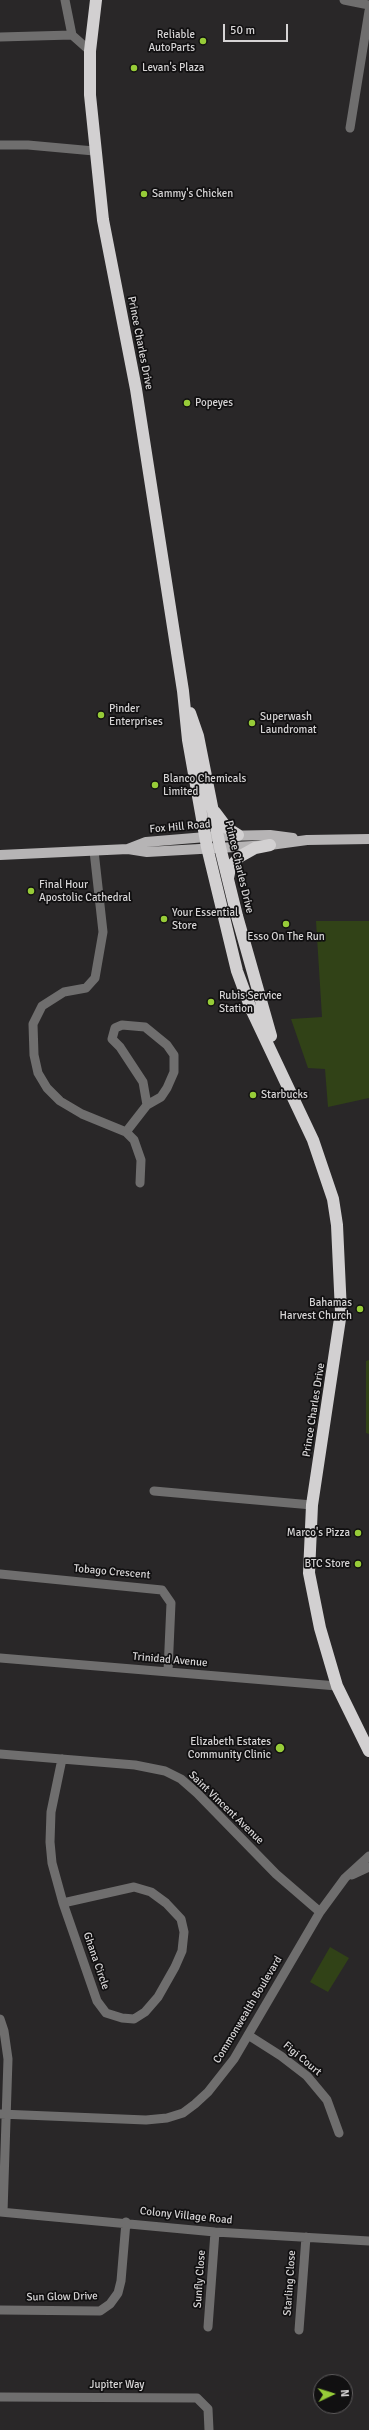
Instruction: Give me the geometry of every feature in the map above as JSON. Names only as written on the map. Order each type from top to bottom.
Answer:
[{"type":"highway","name":"Prince Charles Drive","points":[[96,0],[90,51],[90,95],[94,151],[102,220],[136,389],[183,691],[188,740],[206,842],[237,971],[251,1008],[314,1140],[333,1199],[340,1250],[342,1312],[312,1505],[309,1573],[320,1628],[337,1686],[369,1751]]},
{"type":"highway","name":"Prince Charles Drive","points":[[183,691],[198,736],[228,881],[282,1072]]},
{"type":"highway","points":[[212,805],[218,818],[227,828],[238,835]]},
{"type":"highway","points":[[228,881],[230,868],[239,857],[255,848],[270,844]]},
{"type":"main road","name":"Fox Hill Road","points":[[219,841],[238,835],[270,835],[307,840]]},
{"type":"main road","name":"Fox Hill Road","points":[[0,855],[128,849],[146,842],[219,841],[270,844],[307,840],[369,839]]},
{"type":"street","points":[[65,0],[72,35],[90,51]]},
{"type":"street","points":[[344,0],[369,5]]},
{"type":"street","points":[[350,128],[369,11]]},
{"type":"street","points":[[0,37],[72,35]]},
{"type":"street","points":[[0,146],[28,145],[94,151]]},
{"type":"street","points":[[94,851],[103,932],[95,978],[86,988],[64,992],[42,1006],[33,1024],[34,1055],[38,1073],[47,1088],[60,1101],[82,1114],[126,1132],[139,1150],[141,1160],[140,1183]]},
{"type":"street","points":[[126,1132],[147,1105],[161,1097],[167,1088],[174,1072],[174,1055],[167,1045],[145,1027],[122,1025],[115,1028],[112,1039],[120,1047],[143,1082],[147,1105]]},
{"type":"street","points":[[154,1491],[312,1505]]},
{"type":"street","name":"Tobago Crescent","points":[[0,1574],[162,1590],[169,1596],[171,1603],[168,1671]]},
{"type":"street","name":"Trinidad Avenue","points":[[0,1658],[337,1686]]},
{"type":"street","name":"Saint Vincent Avenue","points":[[0,1754],[135,1765],[166,1771],[181,1779],[197,1793],[276,1874],[320,1912]]},
{"type":"street","name":"Ghana Circle","points":[[62,1759],[51,1812],[50,1842],[52,1863],[63,1903],[97,2001],[106,2012],[122,2018],[134,2019],[145,2012],[158,1997],[182,1951],[184,1932],[181,1919],[166,1903],[151,1892],[134,1887],[63,1903]]},
{"type":"street","name":"Commonwealth Boulevard","points":[[4,2115],[146,2120],[167,2118],[183,2113],[208,2092],[234,2059],[320,1912],[345,1878],[369,1856]]},
{"type":"street","name":"Commonwealth Boulevard","points":[[345,1878],[369,1867]]},
{"type":"street","points":[[0,2019],[4,2031],[8,2059],[4,2115],[1,2212]]},
{"type":"street","name":"Figi Court","points":[[248,2035],[281,2056],[307,2076],[327,2100],[339,2133]]},
{"type":"street","name":"Colony Village Road","points":[[1,2212],[126,2222],[215,2232],[369,2241]]},
{"type":"street","name":"Sun Glow Drive","points":[[0,2310],[100,2311],[110,2304],[118,2293],[121,2281],[126,2222]]},
{"type":"street","name":"Sunfly Close","points":[[208,2327],[215,2232]]},
{"type":"street","name":"Starling Close","points":[[299,2330],[306,2237]]},
{"type":"street","name":"Jupiter Way","points":[[0,2397],[197,2398],[208,2409],[209,2430]]},
{"type":"green space","points":[[316,921],[369,921],[369,1098],[328,1107],[325,1069],[308,1068],[291,1019],[322,1017]]},
{"type":"green space","points":[[369,1360],[369,1434],[366,1433],[366,1361]]},
{"type":"green space","points":[[330,1947],[349,1958],[328,1992],[310,1982]]},
{"type":"place","name":"Reliable AutoParts","points":[[203,41]]},
{"type":"place","name":"Levan's Plaza","points":[[134,68]]},
{"type":"place","name":"Sammy's Chicken","points":[[144,194]]},
{"type":"place","name":"Popeyes","points":[[187,403]]},
{"type":"place","name":"Pinder Enterprises","points":[[101,715]]},
{"type":"place","name":"Superwash Laundromat","points":[[252,723]]},
{"type":"place","name":"Blanco Chemicals Limited","points":[[155,785]]},
{"type":"place","name":"Final Hour Apostolic Cathedral","points":[[31,891]]},
{"type":"place","name":"Your Essential Store","points":[[164,919]]},
{"type":"place","name":"Esso On The Run","points":[[286,924]]},
{"type":"place","name":"Rubis Service Station","points":[[211,1002]]},
{"type":"place","name":"Starbucks","points":[[253,1095]]},
{"type":"place","name":"Bahamas Harvest Church","points":[[360,1309]]},
{"type":"place","name":"Marco's Pizza","points":[[358,1533]]},
{"type":"place","name":"BTC Store","points":[[358,1564]]},
{"type":"place","name":"Elizabeth Estates Community Clinic","points":[[280,1748]]}]
